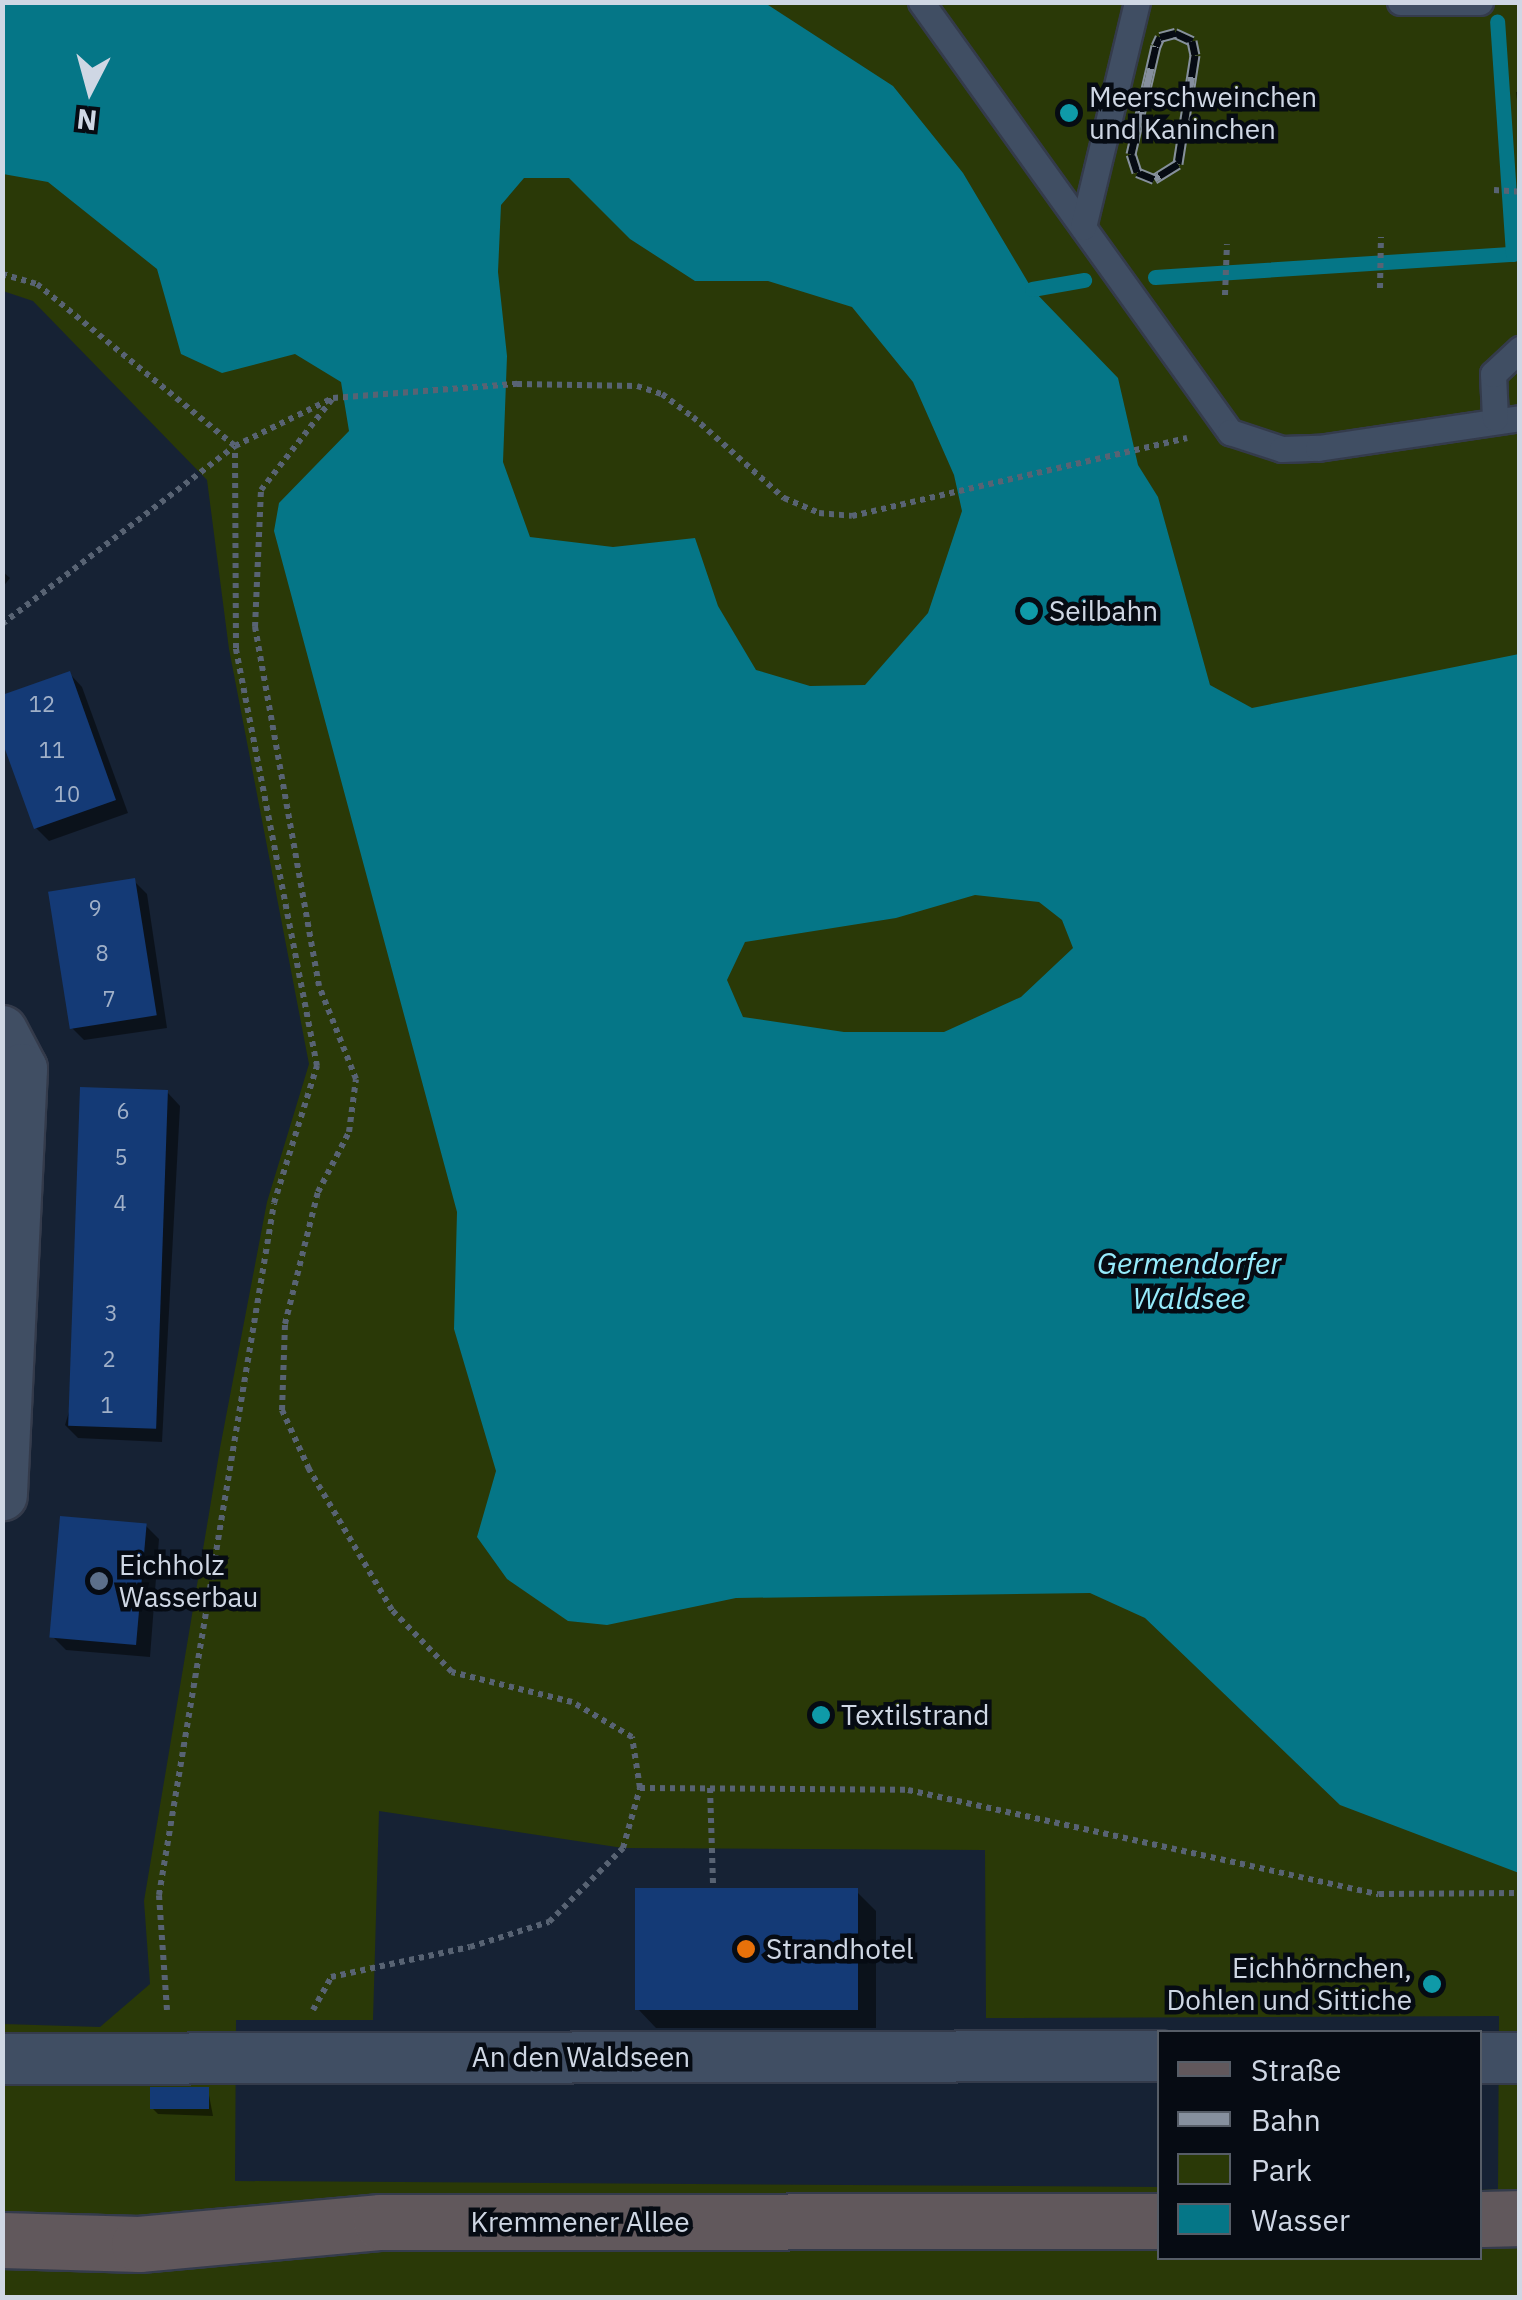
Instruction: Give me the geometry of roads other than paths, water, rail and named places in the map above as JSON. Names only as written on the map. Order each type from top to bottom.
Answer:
[{"type":"main road","points":[[1482,2219],[1520,2218]]},
{"type":"main road","name":"Kremmener Allee","points":[[2,2240],[139,2244],[380,2222],[1157,2222]]},
{"type":"street","points":[[2,1031],[22,1069],[2,1496]]},
{"type":"street","name":"An den Waldseen","points":[[2,2059],[170,2055],[1157,2056]]},
{"type":"street","points":[[1482,2058],[1520,2058]]},
{"type":"lane","points":[[922,2],[1230,432],[1282,449],[1318,448],[1507,418],[1493,374],[1520,349]]},
{"type":"lane","points":[[1084,227],[1137,2]]},
{"type":"lane","points":[[1400,2],[1480,2]]},
{"type":"water","name":"Germendorfer Waldsee","points":[[2,3],[765,3],[893,86],[963,173],[1032,289],[1118,378],[1138,465],[1158,497],[1210,685],[1252,708],[1519,654],[1519,1873],[1340,1805],[1145,1618],[1090,1593],[736,1598],[607,1625],[568,1621],[507,1579],[477,1537],[496,1471],[454,1329],[457,1212],[274,531],[279,503],[349,431],[341,382],[295,354],[222,373],[181,354],[157,269],[48,182],[3,174]],"holes":[[[524,178],[569,178],[630,239],[695,281],[768,281],[852,307],[913,382],[954,475],[962,511],[928,613],[865,685],[810,686],[756,670],[718,606],[695,538],[613,547],[530,537],[503,462],[507,356],[498,272],[501,205]],[[975,895],[1039,902],[1062,920],[1073,948],[1021,997],[944,1032],[844,1032],[743,1017],[727,980],[745,942],[896,918]]]},
{"type":"waterway","points":[[1155,277],[1513,254],[1497,22]]},
{"type":"waterway","points":[[1032,289],[1084,280]]},
{"type":"railway","points":[[1175,33],[1192,41],[1195,55],[1178,164],[1154,179],[1137,172],[1131,154],[1156,46],[1160,37],[1175,33]]},
{"type":"place","name":"Meerschweinchen und Kaninchen","points":[[1069,113]]},
{"type":"place","name":"Seilbahn","points":[[1029,611]]},
{"type":"place","name":"Eichholz Wasserbau","points":[[99,1581]]},
{"type":"place","name":"Textilstrand","points":[[821,1715]]},
{"type":"place","name":"Strandhotel","points":[[746,1949]]},
{"type":"place","name":"Eichhörnchen, Dohlen und Sittiche","points":[[1432,1984]]}]
